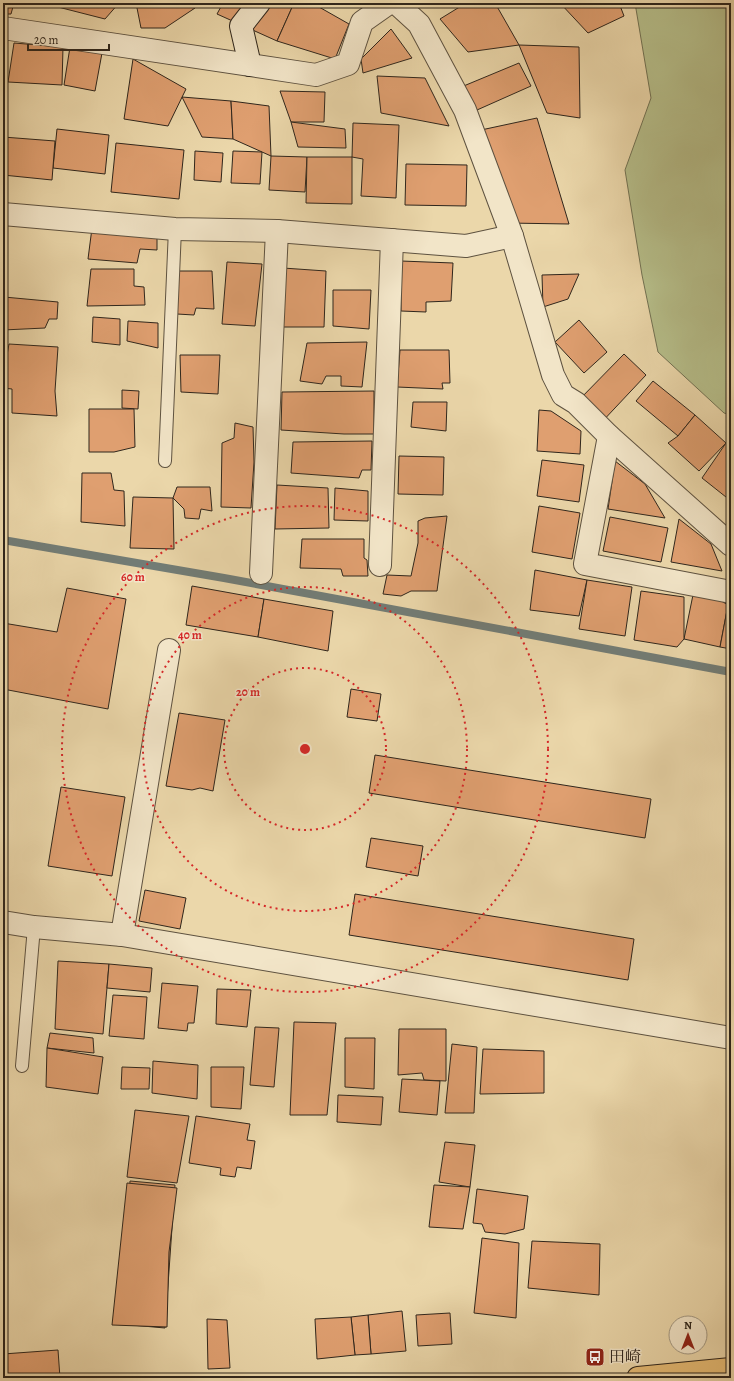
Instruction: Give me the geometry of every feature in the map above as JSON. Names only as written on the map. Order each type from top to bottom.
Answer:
[{"type":"main road","points":[[638,1378],[731,1369]]},
{"type":"street","points":[[250,65],[241,26],[259,3]]},
{"type":"street","points":[[3,28],[316,75],[348,64],[362,22],[389,3]]},
{"type":"street","points":[[396,3],[419,24],[464,110],[512,236],[553,375],[563,395],[576,404],[609,436],[731,545]]},
{"type":"street","points":[[3,214],[175,229],[277,231],[466,246],[512,236]]},
{"type":"street","points":[[261,573],[277,231]]},
{"type":"street","points":[[380,565],[392,240]]},
{"type":"street","points":[[609,436],[585,564],[731,592]]},
{"type":"street","points":[[122,935],[169,650]]},
{"type":"street","points":[[3,922],[34,928],[122,935],[731,1038]]},
{"type":"lane","points":[[165,461],[175,229]]},
{"type":"lane","points":[[22,1066],[34,928]]},
{"type":"green space","points":[[635,3],[731,3],[731,415],[724,413],[658,352],[642,275],[625,170],[651,98]]},
{"type":"building","points":[[3,3],[14,3],[11,14],[3,14]]},
{"type":"building","points":[[61,3],[119,3],[105,19],[58,7]]},
{"type":"building","points":[[136,3],[158,3],[195,8],[165,28],[141,28]]},
{"type":"building","points":[[223,3],[294,3],[277,41],[217,14]]},
{"type":"building","points":[[294,3],[312,3],[349,24],[335,59],[277,41]]},
{"type":"building","points":[[466,3],[495,3],[519,45],[468,52],[440,19]]},
{"type":"building","points":[[560,3],[619,3],[624,16],[588,33]]},
{"type":"building","points":[[391,29],[412,58],[363,73],[361,59]]},
{"type":"building","points":[[14,43],[63,47],[62,85],[8,82]]},
{"type":"building","points":[[519,45],[579,47],[580,118],[547,113]]},
{"type":"building","points":[[70,47],[102,53],[95,91],[64,85]]},
{"type":"building","points":[[133,59],[186,89],[168,126],[124,119]]},
{"type":"building","points":[[519,63],[531,86],[477,110],[454,90]]},
{"type":"building","points":[[377,76],[425,78],[449,126],[381,113]]},
{"type":"building","points":[[280,91],[325,92],[324,122],[291,122]]},
{"type":"building","points":[[182,97],[231,101],[233,139],[202,137]]},
{"type":"building","points":[[231,101],[269,106],[271,156],[233,139]]},
{"type":"building","points":[[537,118],[569,224],[507,223],[481,130]]},
{"type":"building","points":[[291,122],[345,129],[346,148],[298,147]]},
{"type":"building","points":[[353,123],[399,125],[396,198],[361,196],[363,159],[352,157]]},
{"type":"building","points":[[57,129],[109,135],[105,174],[53,168]]},
{"type":"building","points":[[3,137],[55,141],[52,180],[3,175]]},
{"type":"building","points":[[116,143],[184,150],[179,199],[111,192]]},
{"type":"building","points":[[195,151],[223,153],[221,182],[194,180]]},
{"type":"building","points":[[233,151],[262,152],[260,184],[231,183]]},
{"type":"building","points":[[271,156],[307,157],[305,192],[269,190]]},
{"type":"building","points":[[307,157],[352,157],[352,204],[306,203]]},
{"type":"building","points":[[406,164],[467,165],[466,206],[405,205]]},
{"type":"building","points":[[92,228],[157,233],[157,250],[140,249],[137,263],[88,259]]},
{"type":"building","points":[[401,261],[453,263],[451,301],[426,302],[426,312],[401,311]]},
{"type":"building","points":[[227,262],[262,264],[255,326],[222,324]]},
{"type":"building","points":[[283,268],[326,271],[324,327],[281,327]]},
{"type":"building","points":[[91,269],[134,269],[134,286],[144,287],[145,305],[87,306]]},
{"type":"building","points":[[178,271],[212,271],[214,309],[196,308],[194,315],[177,314]]},
{"type":"building","points":[[579,274],[568,299],[543,307],[542,275]]},
{"type":"building","points":[[333,290],[371,290],[369,329],[333,326]]},
{"type":"building","points":[[4,297],[58,302],[57,319],[49,319],[45,328],[3,330]]},
{"type":"building","points":[[93,317],[120,319],[120,345],[92,342]]},
{"type":"building","points":[[579,320],[607,352],[584,373],[555,342]]},
{"type":"building","points":[[128,321],[158,323],[158,348],[127,341]]},
{"type":"building","points":[[367,342],[362,387],[341,386],[341,376],[326,376],[322,384],[300,381],[307,343]]},
{"type":"building","points":[[9,344],[58,347],[55,391],[57,416],[12,413],[12,389],[3,388],[3,377]]},
{"type":"building","points":[[400,350],[449,350],[450,383],[442,383],[443,389],[397,387]]},
{"type":"building","points":[[624,354],[646,375],[599,425],[576,403]]},
{"type":"building","points":[[180,355],[220,355],[218,394],[181,392]]},
{"type":"building","points":[[653,381],[695,415],[678,436],[636,401]]},
{"type":"building","points":[[122,390],[139,391],[138,409],[122,408]]},
{"type":"building","points":[[374,391],[374,434],[344,434],[281,430],[282,392]]},
{"type":"building","points":[[413,402],[447,402],[446,431],[411,427]]},
{"type":"building","points":[[89,409],[134,409],[135,447],[114,452],[89,452]]},
{"type":"building","points":[[539,410],[551,411],[581,431],[580,454],[537,451]]},
{"type":"building","points":[[695,415],[726,443],[699,471],[668,443],[678,436]]},
{"type":"building","points":[[235,423],[253,427],[254,462],[251,508],[221,507],[222,443],[234,438]]},
{"type":"building","points":[[731,438],[731,501],[702,478]]},
{"type":"building","points":[[372,441],[371,470],[362,470],[359,478],[291,473],[293,442]]},
{"type":"building","points":[[399,456],[444,457],[443,495],[398,494]]},
{"type":"building","points":[[542,460],[584,465],[579,502],[537,496]]},
{"type":"building","points":[[615,461],[645,484],[665,518],[608,509]]},
{"type":"building","points":[[82,473],[111,473],[114,490],[124,491],[125,526],[81,522]]},
{"type":"building","points":[[277,485],[328,488],[329,528],[275,529]]},
{"type":"building","points":[[177,487],[210,487],[212,511],[201,509],[199,519],[185,518],[184,509],[173,498]]},
{"type":"building","points":[[335,488],[368,491],[368,521],[334,520]]},
{"type":"building","points":[[133,497],[173,498],[174,549],[130,548]]},
{"type":"building","points":[[539,506],[580,513],[572,559],[532,552]]},
{"type":"building","points":[[447,516],[437,591],[411,591],[401,596],[383,594],[387,575],[411,576],[418,543],[418,521],[425,518]]},
{"type":"building","points":[[610,517],[668,528],[661,562],[603,551]]},
{"type":"building","points":[[679,519],[711,544],[722,571],[671,562]]},
{"type":"building","points":[[302,539],[364,539],[364,558],[367,560],[368,576],[343,576],[341,569],[300,568]]},
{"type":"building","points":[[535,570],[587,580],[579,616],[530,610]]},
{"type":"building","points":[[587,580],[632,587],[625,636],[579,629]]},
{"type":"building","points":[[695,585],[728,605],[720,647],[684,639]]},
{"type":"building","points":[[192,586],[264,599],[258,637],[186,625]]},
{"type":"building","points":[[67,588],[126,599],[108,709],[3,689],[3,623],[57,632]]},
{"type":"building","points":[[641,591],[684,597],[684,639],[677,647],[634,640]]},
{"type":"building","points":[[264,599],[333,611],[328,651],[258,637]]},
{"type":"building","points":[[728,605],[731,606],[731,649],[720,647]]},
{"type":"building","points":[[351,689],[381,694],[377,721],[347,717]]},
{"type":"building","points":[[179,713],[225,720],[213,791],[200,788],[192,790],[166,786]]},
{"type":"building","points":[[375,755],[651,799],[645,838],[369,793]]},
{"type":"building","points":[[61,787],[125,797],[112,876],[48,866]]},
{"type":"building","points":[[371,838],[423,846],[418,876],[366,867]]},
{"type":"building","points":[[145,890],[186,898],[180,929],[139,921]]},
{"type":"building","points":[[355,894],[634,939],[628,980],[349,935]]},
{"type":"building","points":[[58,961],[109,964],[103,1034],[55,1029]]},
{"type":"building","points":[[109,964],[152,968],[150,992],[107,988]]},
{"type":"building","points":[[162,983],[198,986],[194,1023],[188,1023],[187,1031],[158,1028]]},
{"type":"building","points":[[217,989],[251,990],[247,1027],[216,1024]]},
{"type":"building","points":[[113,995],[147,997],[144,1039],[109,1036]]},
{"type":"building","points":[[3,1010],[5,1010],[6,1021],[3,1038]]},
{"type":"building","points":[[294,1022],[336,1023],[327,1115],[290,1115]]},
{"type":"building","points":[[255,1027],[279,1028],[274,1087],[250,1085]]},
{"type":"building","points":[[399,1029],[446,1029],[446,1081],[424,1080],[422,1073],[398,1075]]},
{"type":"building","points":[[50,1033],[93,1038],[94,1053],[47,1048]]},
{"type":"building","points":[[345,1038],[375,1038],[374,1089],[345,1087]]},
{"type":"building","points":[[452,1044],[477,1047],[474,1113],[445,1113]]},
{"type":"building","points":[[47,1048],[103,1057],[98,1094],[46,1087]]},
{"type":"building","points":[[483,1049],[544,1051],[544,1093],[480,1094]]},
{"type":"building","points":[[153,1061],[198,1065],[197,1099],[152,1093]]},
{"type":"building","points":[[122,1067],[150,1068],[149,1089],[121,1089]]},
{"type":"building","points":[[211,1067],[244,1067],[241,1109],[211,1107]]},
{"type":"building","points":[[402,1079],[440,1081],[437,1115],[399,1112]]},
{"type":"building","points":[[338,1095],[383,1097],[381,1125],[337,1122]]},
{"type":"building","points":[[135,1110],[189,1116],[177,1183],[127,1177]]},
{"type":"building","points":[[196,1116],[250,1124],[247,1140],[255,1141],[251,1169],[237,1167],[235,1177],[220,1175],[221,1168],[189,1163]]},
{"type":"building","points":[[445,1142],[475,1145],[470,1187],[439,1182]]},
{"type":"building","points":[[130,1181],[175,1185],[165,1328],[120,1324]]},
{"type":"building","points":[[127,1183],[177,1188],[169,1252],[167,1327],[112,1325]]},
{"type":"building","points":[[434,1185],[470,1187],[463,1229],[429,1227]]},
{"type":"building","points":[[477,1189],[528,1196],[524,1229],[505,1234],[485,1232],[482,1224],[473,1223]]},
{"type":"building","points":[[482,1238],[519,1243],[516,1318],[474,1313]]},
{"type":"building","points":[[532,1241],[600,1244],[599,1295],[528,1288]]},
{"type":"building","points":[[402,1311],[406,1351],[371,1354],[368,1315]]},
{"type":"building","points":[[450,1313],[452,1344],[418,1346],[416,1315]]},
{"type":"building","points":[[368,1315],[371,1354],[355,1355],[351,1317]]},
{"type":"building","points":[[351,1317],[355,1355],[317,1359],[315,1319]]},
{"type":"building","points":[[207,1319],[227,1320],[230,1368],[208,1369]]},
{"type":"building","points":[[58,1350],[60,1378],[3,1378],[3,1354]]},
{"type":"waterway","points":[[3,540],[224,578],[731,672]]},
{"type":"place","name":"田崎","points":[[595,1357]]}]
